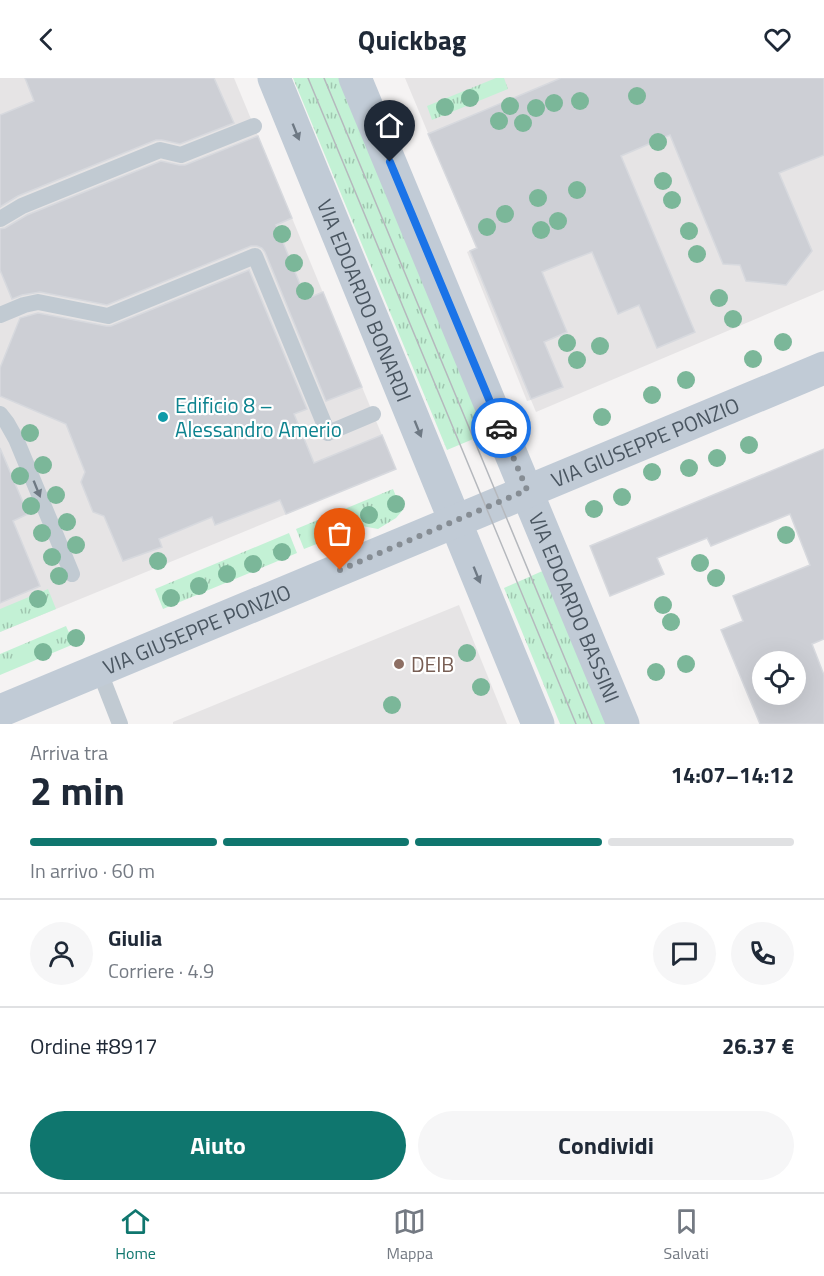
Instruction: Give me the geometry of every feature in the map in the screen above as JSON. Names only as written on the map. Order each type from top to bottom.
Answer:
[{"type":"street","name":"VIA EDOARDO BONARDI","points":[[273,78],[456,521]]},
{"type":"street","points":[[355,78],[527,490]]},
{"type":"street","name":"VIA GIUSEPPE PONZIO","points":[[0,711],[824,368]]},
{"type":"street","name":"VIA EDOARDO BASSINI","points":[[527,490],[623,724]]},
{"type":"street","points":[[456,521],[538,724]]},
{"type":"lane","points":[[0,219],[22,206],[160,150],[181,155],[254,126]]},
{"type":"lane","points":[[0,315],[38,302],[108,316],[255,256],[328,433],[373,414]]},
{"type":"lane","points":[[2,421],[16,439],[72,574]]},
{"type":"lane","points":[[99,670],[120,724]]},
{"type":"shaded area","points":[[0,78],[234,78],[396,469],[0,632]]},
{"type":"shaded area","points":[[405,78],[824,78],[824,290],[536,412],[531,400],[527,401],[467,252],[476,248]]},
{"type":"shaded area","name":"DEIB","points":[[459,605],[507,724],[173,724],[173,722]]},
{"type":"green space","points":[[293,78],[343,78],[490,432],[447,450]]},
{"type":"green space","points":[[496,78],[504,78],[508,89],[432,120],[427,106]]},
{"type":"green space","points":[[393,489],[402,511],[396,518],[378,529],[362,526],[304,549],[296,529]]},
{"type":"green space","points":[[289,533],[297,553],[163,609],[155,589]]},
{"type":"green space","points":[[547,569],[611,724],[560,724],[504,588]]},
{"type":"green space","points":[[48,589],[56,609],[0,632],[0,609]]},
{"type":"green space","points":[[66,626],[74,644],[0,675],[0,654]]},
{"type":"building","points":[[25,78],[214,78],[234,123],[180,144],[156,140],[18,196],[0,207],[0,115],[34,101]]},
{"type":"building","points":[[561,78],[824,78],[824,155],[779,173],[812,251],[786,285],[746,281],[740,265],[723,264],[670,135],[621,156],[695,332],[657,348],[639,305],[618,314],[592,252],[566,262],[542,272],[567,332],[544,342],[563,387],[531,399],[470,251],[477,248],[428,134]]},
{"type":"building","points":[[258,136],[292,218],[276,225],[306,299],[323,292],[362,387],[326,401],[265,252],[257,246],[251,246],[107,305],[40,292],[12,299],[0,270],[0,229],[27,215],[161,161],[185,165]]},
{"type":"building","name":"Edificio 8 – Alessandro Amerio","points":[[249,270],[307,409],[294,414],[314,463],[382,435],[396,469],[286,514],[280,500],[215,525],[212,517],[159,539],[162,547],[123,561],[104,516],[93,512],[81,482],[85,472],[66,424],[0,396],[0,368],[20,318],[38,313],[111,326]]},
{"type":"building","points":[[0,448],[28,514],[13,521],[40,586],[0,603]]},
{"type":"building","points":[[824,449],[824,639],[812,644],[824,675],[824,724],[760,724],[752,705],[806,705],[806,651],[752,651],[752,705],[721,630],[743,621],[733,596],[810,565],[790,514],[711,546],[707,538],[657,558],[664,574],[610,596],[590,546]]},
{"type":"tram line","points":[[308,78],[576,724]]},
{"type":"tram line","points":[[324,78],[592,724]]},
{"type":"way so far","points":[[340,570],[527,490],[501,428]]},
{"type":"place","name":"Edificio 8 – Alessandro Amerio","points":[[163,417]]},
{"type":"place","name":"DEIB","points":[[399,664]]},
{"type":"route","points":[[390,162],[501,428]]}]
